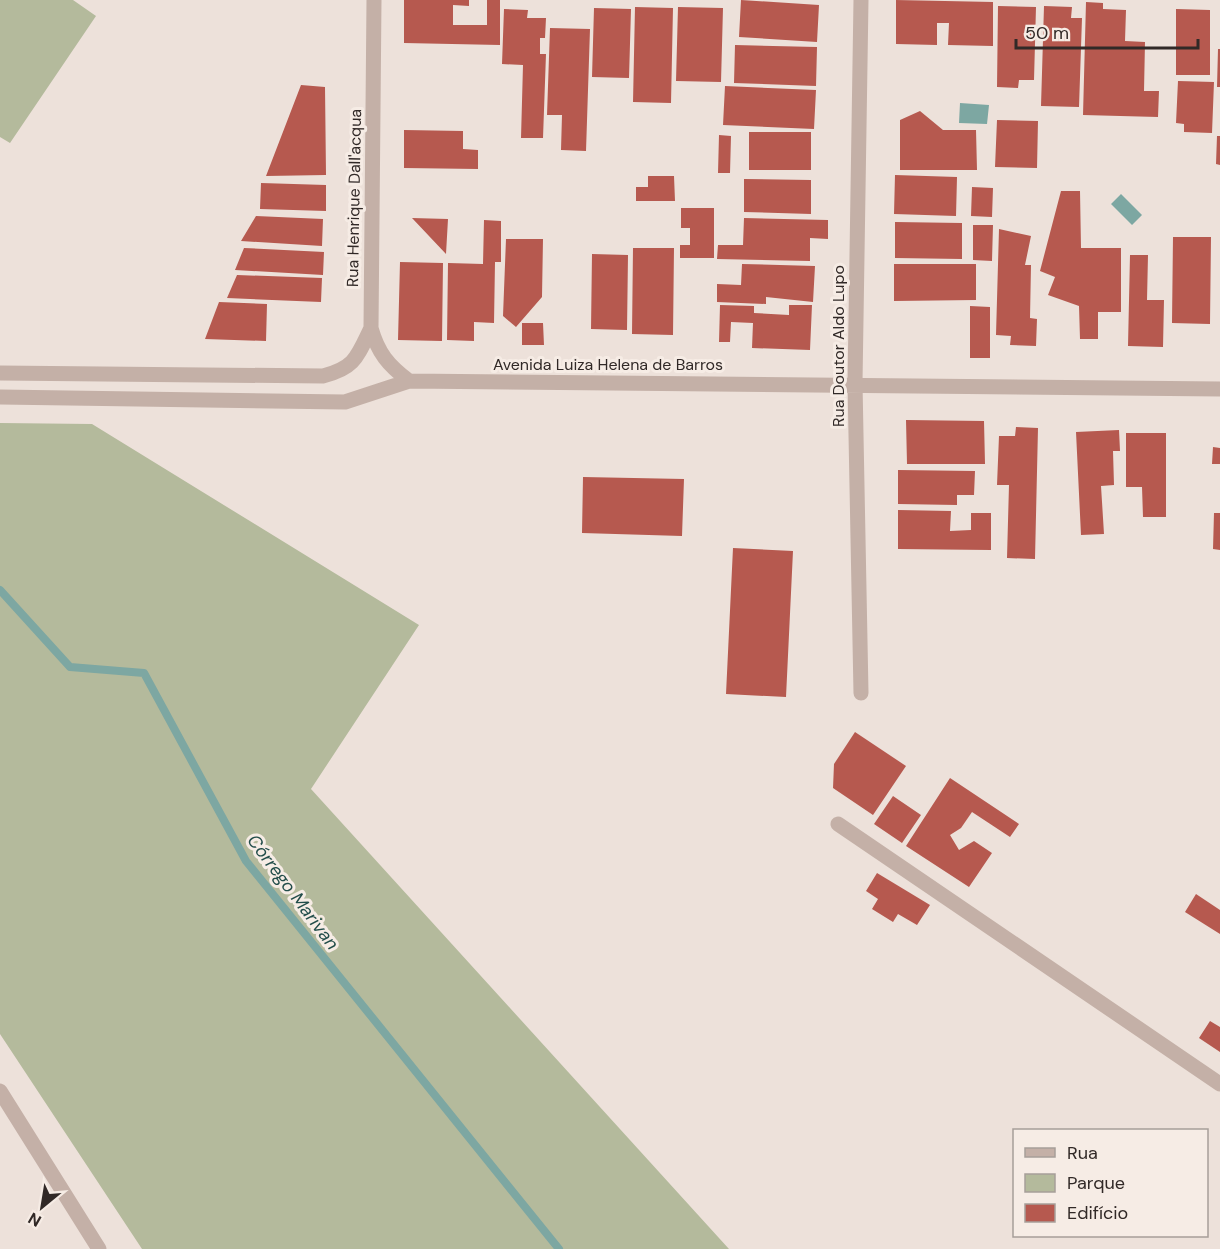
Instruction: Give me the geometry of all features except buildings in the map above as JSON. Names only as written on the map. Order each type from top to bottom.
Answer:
[{"type":"street","name":"Rua Henrique Dall'acqua","points":[[374,0],[371,328],[377,350],[389,366],[409,381]]},
{"type":"street","name":"Rua Doutor Aldo Lupo","points":[[861,0],[855,383],[861,693]]},
{"type":"street","points":[[0,373],[323,376],[345,370],[360,350],[371,328]]},
{"type":"street","name":"Avenida Luiza Helena de Barros","points":[[0,397],[345,402],[409,381],[855,383],[1220,389]]},
{"type":"street","points":[[838,824],[1220,1084]]},
{"type":"street","points":[[0,1091],[99,1249]]},
{"type":"green space","points":[[0,0],[73,0],[96,16],[10,143],[0,137]]},
{"type":"green space","points":[[0,423],[92,424],[419,625],[311,789],[729,1249],[142,1249],[0,1034]]},
{"type":"water","points":[[960,103],[989,105],[987,124],[959,123]]},
{"type":"water","points":[[1121,194],[1142,215],[1132,225],[1111,204]]},
{"type":"waterway","name":"Córrego Marivan","points":[[0,590],[70,667],[144,673],[246,861],[559,1249]]}]
